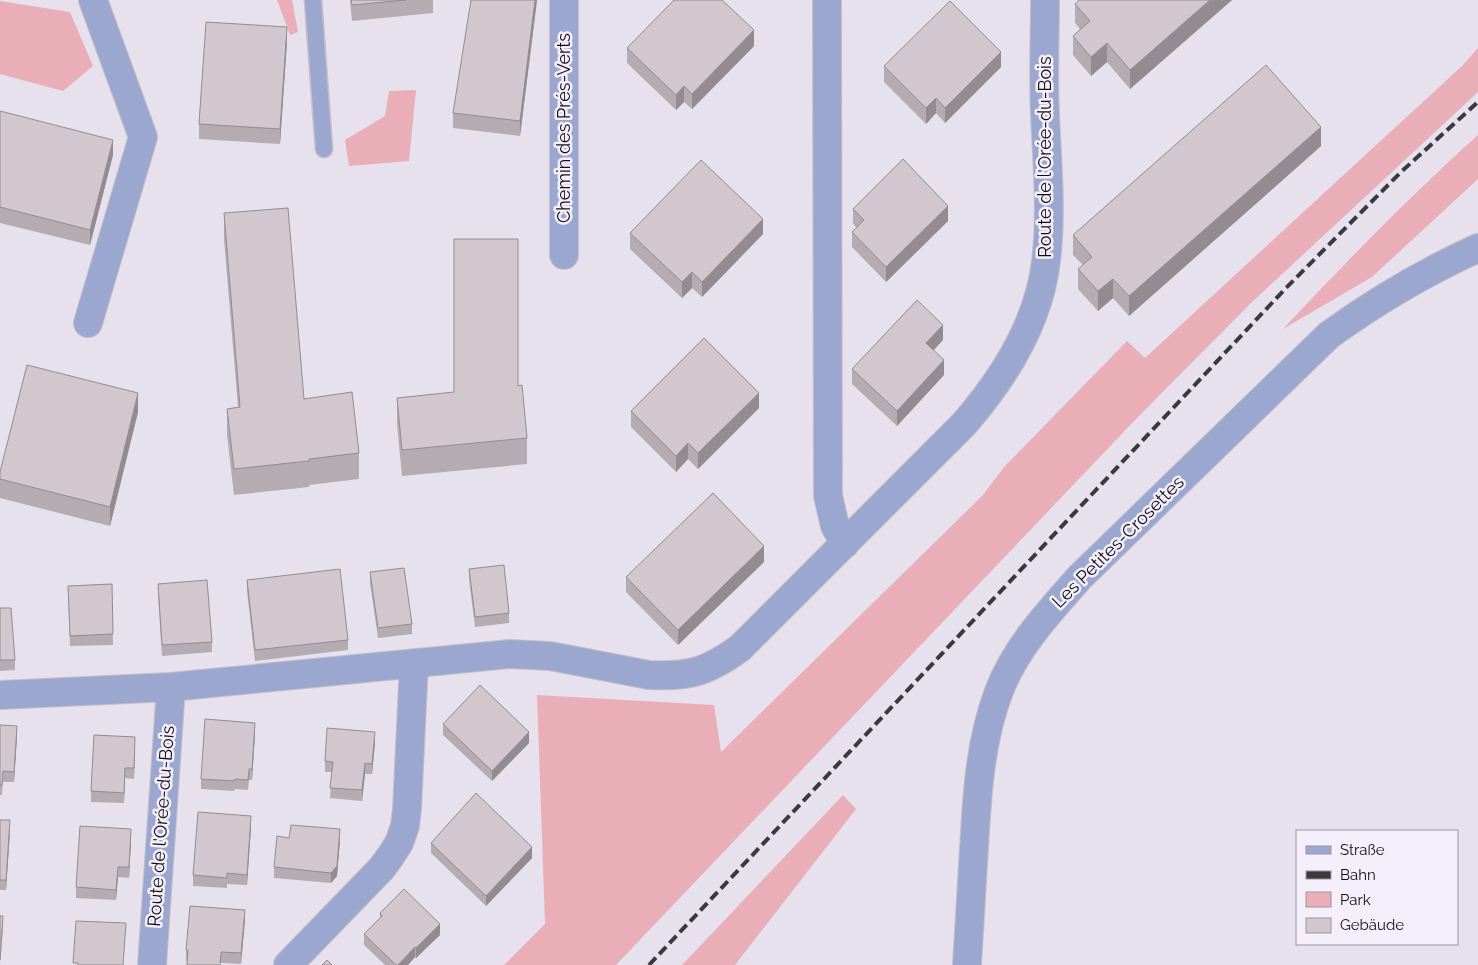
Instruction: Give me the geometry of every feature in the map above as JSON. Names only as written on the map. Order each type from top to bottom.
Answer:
[{"type":"street","points":[[88,323],[143,137],[93,0]]},
{"type":"street","name":"Chemin des Prés-Verts","points":[[564,0],[564,255]]},
{"type":"street","points":[[827,0],[828,496],[835,526],[845,544]]},
{"type":"street","name":"Route de l'Orée-du-Bois","points":[[0,695],[171,687],[510,654],[550,656],[649,675],[677,675],[710,668],[740,648],[946,443],[980,406],[1012,360],[1035,307],[1046,262],[1048,173],[1044,112],[1046,0]]},
{"type":"street","name":"Les Petites-Crosettes","points":[[967,965],[977,791],[984,744],[999,691],[1019,652],[1044,617],[1080,577],[1329,335],[1367,308],[1442,264],[1478,248]]},
{"type":"street","points":[[288,965],[381,869],[399,843],[405,826],[407,809],[414,662]]},
{"type":"street","name":"Route de l'Orée-du-Bois","points":[[152,965],[171,687]]},
{"type":"lane","points":[[313,0],[324,148]]},
{"type":"green space","points":[[277,0],[292,0],[298,32],[290,35]]},
{"type":"green space","points":[[0,1],[70,12],[93,66],[63,91],[0,74]]},
{"type":"green space","points":[[1478,48],[1478,92],[1251,303],[1136,419],[616,965],[504,965],[545,924],[537,695],[714,705],[721,752],[983,495],[1004,467],[1127,341],[1145,358],[1462,66]]},
{"type":"green space","points":[[416,90],[409,161],[349,166],[345,140],[385,116],[389,91]]},
{"type":"green space","points":[[1478,135],[1478,179],[1372,277],[1283,329],[1427,182]]},
{"type":"green space","points":[[843,795],[856,809],[735,965],[682,965]]},
{"type":"building","points":[[351,0],[406,0],[352,5]]},
{"type":"building","points":[[471,0],[535,0],[520,121],[453,113]]},
{"type":"building","points":[[674,0],[722,0],[754,30],[692,94],[684,86],[676,95],[627,48]]},
{"type":"building","points":[[1079,0],[1210,0],[1130,70],[1107,43],[1091,57],[1073,36],[1090,21],[1075,4]]},
{"type":"building","points":[[950,1],[1001,52],[945,108],[936,98],[926,108],[884,66]]},
{"type":"building","points":[[206,22],[287,27],[280,129],[199,124]]},
{"type":"building","points":[[1266,65],[1321,127],[1129,296],[1113,279],[1098,291],[1078,269],[1092,257],[1073,235]]},
{"type":"building","points":[[0,111],[113,140],[90,230],[0,207]]},
{"type":"building","points":[[903,159],[948,206],[886,267],[852,232],[864,220],[853,209]]},
{"type":"building","points":[[701,160],[763,219],[702,282],[692,272],[682,282],[630,233]]},
{"type":"building","points":[[288,208],[304,399],[352,392],[359,453],[309,459],[309,461],[234,469],[227,409],[240,407],[224,213]]},
{"type":"building","points":[[454,239],[518,239],[518,386],[522,385],[527,438],[402,450],[397,398],[454,392]]},
{"type":"building","points":[[917,300],[943,325],[926,343],[944,360],[897,411],[852,369]]},
{"type":"building","points":[[704,338],[759,393],[698,453],[688,443],[676,456],[631,411]]},
{"type":"building","points":[[27,365],[138,393],[110,507],[0,479],[0,472]]},
{"type":"building","points":[[713,493],[764,546],[678,630],[626,577]]},
{"type":"building","points":[[504,565],[509,613],[475,617],[469,569]]},
{"type":"building","points":[[404,568],[412,624],[378,628],[370,572]]},
{"type":"building","points":[[340,569],[348,640],[255,650],[247,580]]},
{"type":"building","points":[[207,580],[212,642],[162,645],[158,584]]},
{"type":"building","points":[[112,584],[113,634],[70,636],[68,586]]},
{"type":"building","points":[[0,608],[11,608],[15,660],[0,660]]},
{"type":"building","points":[[480,685],[529,732],[492,771],[443,724]]},
{"type":"building","points":[[205,719],[255,723],[252,769],[249,769],[248,780],[201,779]]},
{"type":"building","points":[[0,725],[17,726],[14,772],[3,771],[2,785],[0,785]]},
{"type":"building","points":[[327,728],[375,732],[372,764],[365,763],[362,790],[330,788],[333,762],[325,761]]},
{"type":"building","points":[[94,735],[135,737],[134,768],[125,768],[124,793],[91,791]]},
{"type":"building","points":[[476,793],[532,847],[486,896],[431,843]]},
{"type":"building","points":[[198,812],[251,816],[247,875],[227,873],[227,878],[193,875]]},
{"type":"building","points":[[0,820],[10,820],[6,880],[0,880]]},
{"type":"building","points":[[291,825],[340,829],[337,866],[331,873],[274,867],[277,836],[289,838]]},
{"type":"building","points":[[80,826],[131,829],[129,867],[118,867],[116,890],[76,887]]},
{"type":"building","points":[[404,889],[440,924],[396,965],[364,934],[382,916],[380,913]]},
{"type":"building","points":[[190,906],[245,910],[241,953],[221,952],[220,965],[187,965],[188,950],[186,950]]},
{"type":"building","points":[[0,916],[3,916],[0,960]]},
{"type":"building","points":[[76,921],[126,923],[123,965],[78,965],[78,963],[73,963]]},
{"type":"building","points":[[327,960],[332,965],[322,965]]},
{"type":"railway","points":[[649,965],[1286,288],[1401,172],[1478,102]]}]
